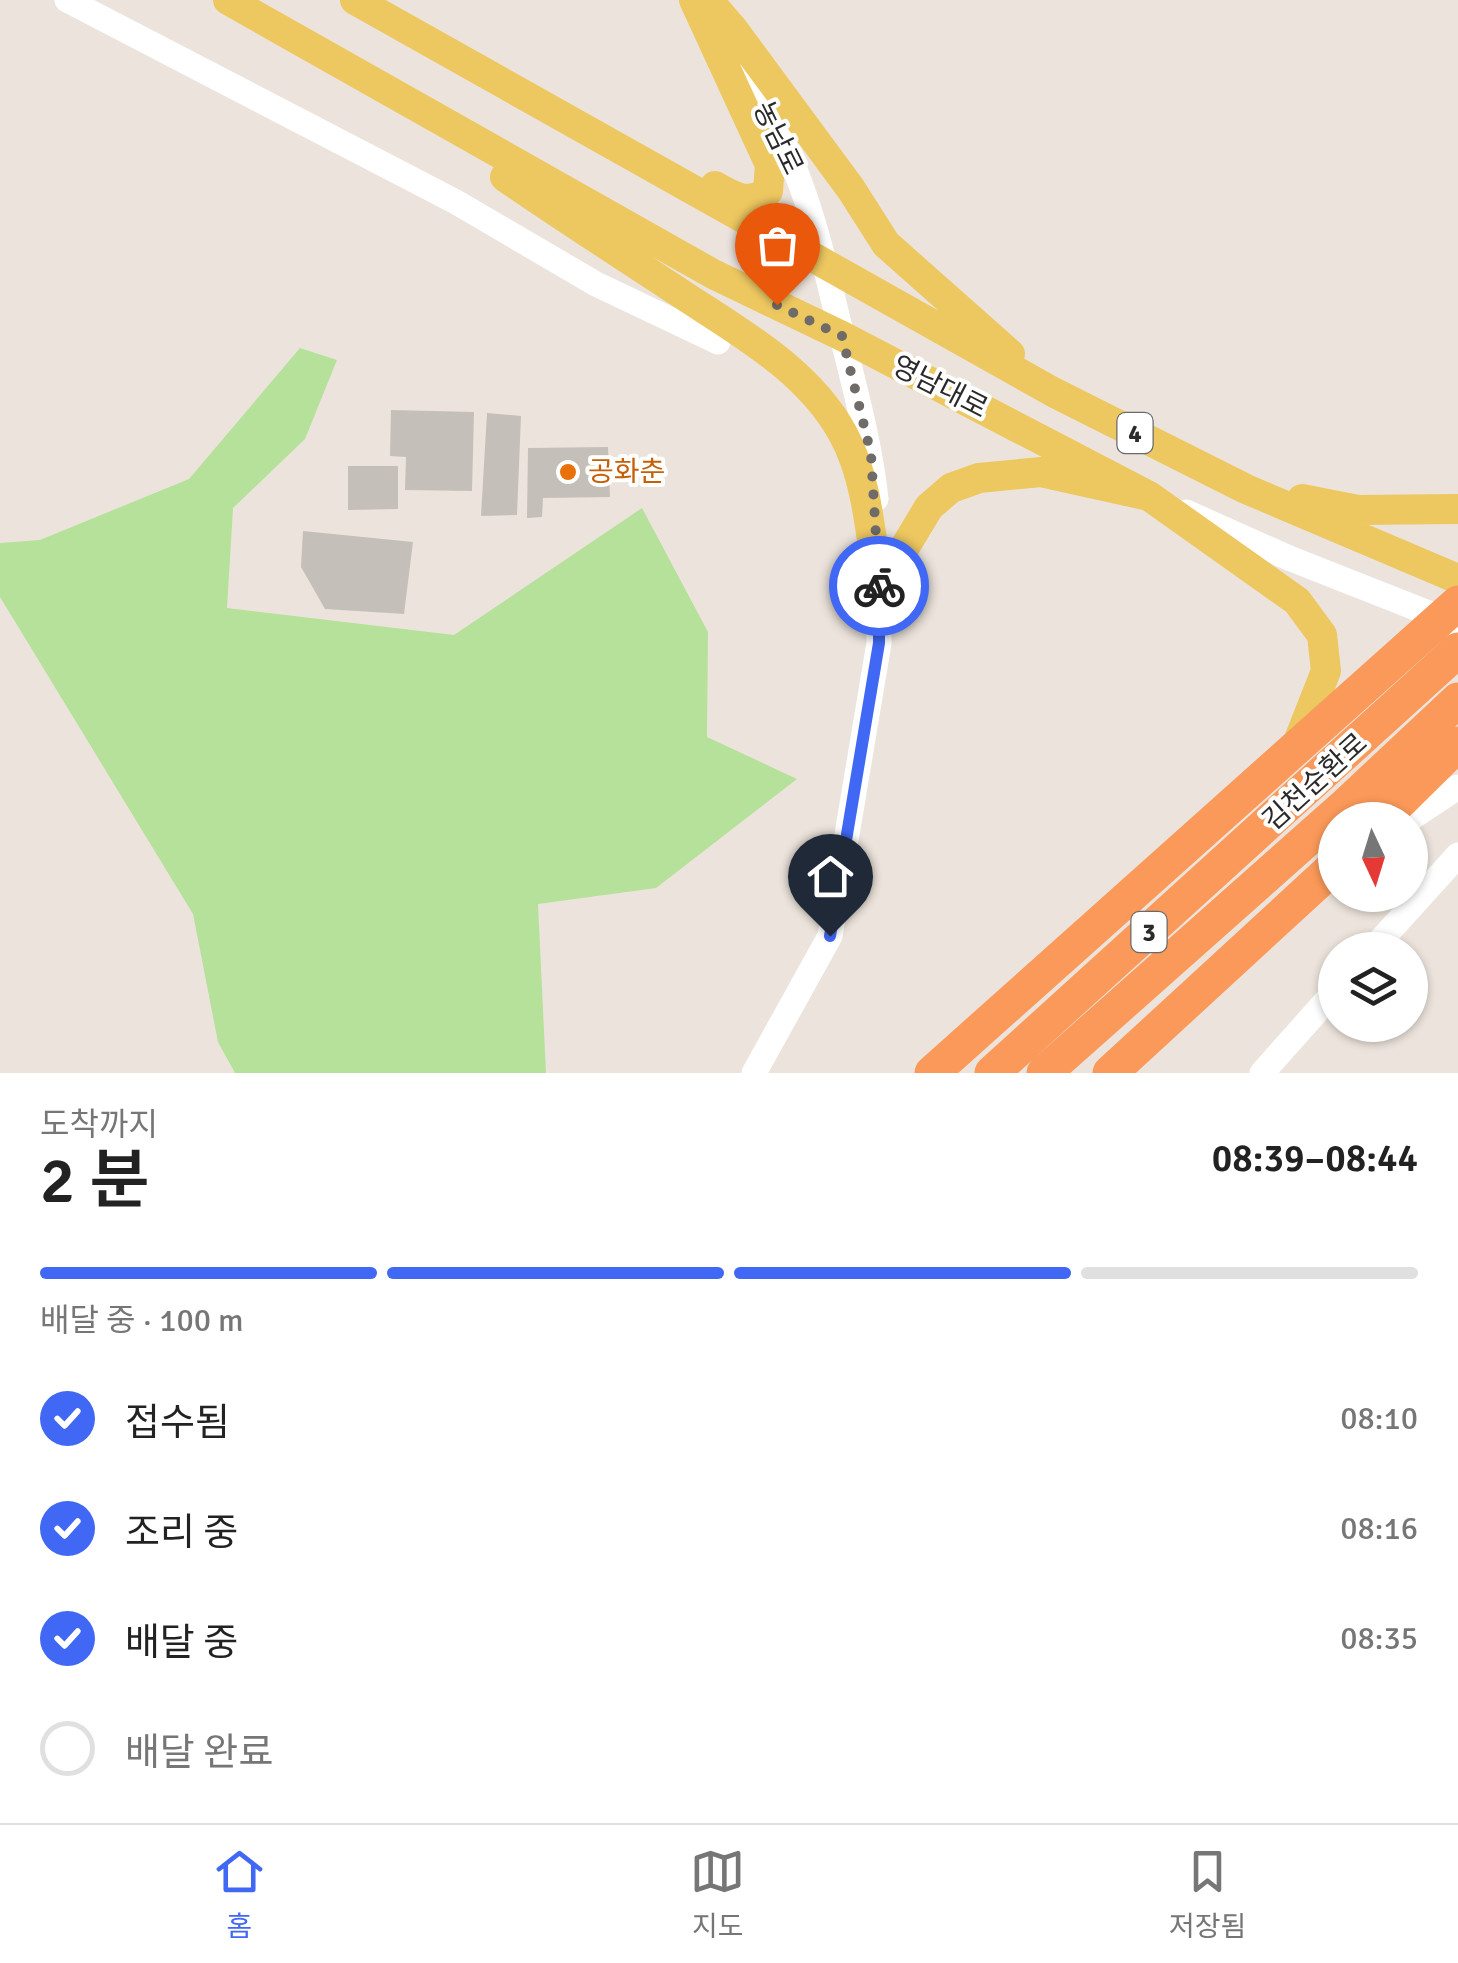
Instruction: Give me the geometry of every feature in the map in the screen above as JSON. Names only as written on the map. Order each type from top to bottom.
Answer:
[{"type":"highway","points":[[1296,747],[1453,615]]},
{"type":"highway","name":"김천순환로","points":[[992,1073],[1458,650]]},
{"type":"highway","name":"김천순환로","points":[[1044,1073],[1458,700]]},
{"type":"highway","points":[[1399,802],[1458,744]]},
{"type":"highway","name":"4","points":[[932,1073],[1296,747]]},
{"type":"highway","points":[[1110,1073],[1318,884]]},
{"type":"main road","name":"영남대로","points":[[228,0],[713,274],[842,336],[1149,496]]},
{"type":"main road","points":[[367,6],[596,120],[743,201],[758,198],[768,191],[770,165],[697,0]]},
{"type":"main road","points":[[708,0],[852,189],[886,244],[1053,392]]},
{"type":"main road","name":"영남대로","points":[[367,6],[1053,392],[1246,489],[1458,579]]},
{"type":"main road","points":[[347,66],[506,178],[753,342],[803,381],[845,436],[868,522],[880,590]]},
{"type":"main road","points":[[880,590],[929,507],[951,488],[965,483],[1006,474],[1041,472],[1149,496]]},
{"type":"main road","points":[[1246,489],[1358,510],[1458,509]]},
{"type":"main road","name":"4","points":[[1149,496],[1298,601],[1322,634],[1326,671],[1296,747]]},
{"type":"street","points":[[67,0],[456,202],[596,284],[718,342]]},
{"type":"street","name":"농남로","points":[[697,0],[772,118],[796,170],[824,262],[871,454],[880,590],[879,643],[830,936],[754,1073]]},
{"type":"street","name":"영남대로","points":[[1149,496],[1289,558],[1453,615]]},
{"type":"street","points":[[1428,807],[1458,787]]},
{"type":"street","points":[[1388,932],[1458,854]]},
{"type":"street","points":[[1262,1073],[1318,1010]]},
{"type":"green space","points":[[300,348],[337,360],[305,439],[233,508],[227,608],[454,635],[642,508],[708,632],[707,737],[797,779],[656,888],[538,904],[546,1073],[235,1073],[218,1042],[193,914],[0,597],[0,543],[40,540],[189,479]]},
{"type":"building","points":[[391,410],[474,412],[472,491],[405,490],[406,457],[390,456]]},
{"type":"building","points":[[487,413],[521,416],[517,515],[481,516]]},
{"type":"building","name":"공화춘","points":[[608,447],[610,497],[543,498],[542,517],[527,518],[528,448]]},
{"type":"building","points":[[348,466],[398,466],[398,509],[348,510]]},
{"type":"building","points":[[303,531],[413,542],[404,614],[325,609],[301,567]]},
{"type":"way so far","points":[[777,305],[842,336],[871,454],[879,586]]},
{"type":"place","name":"공화춘","points":[[568,472]]},
{"type":"route","points":[[830,936],[879,643],[879,586]]}]
